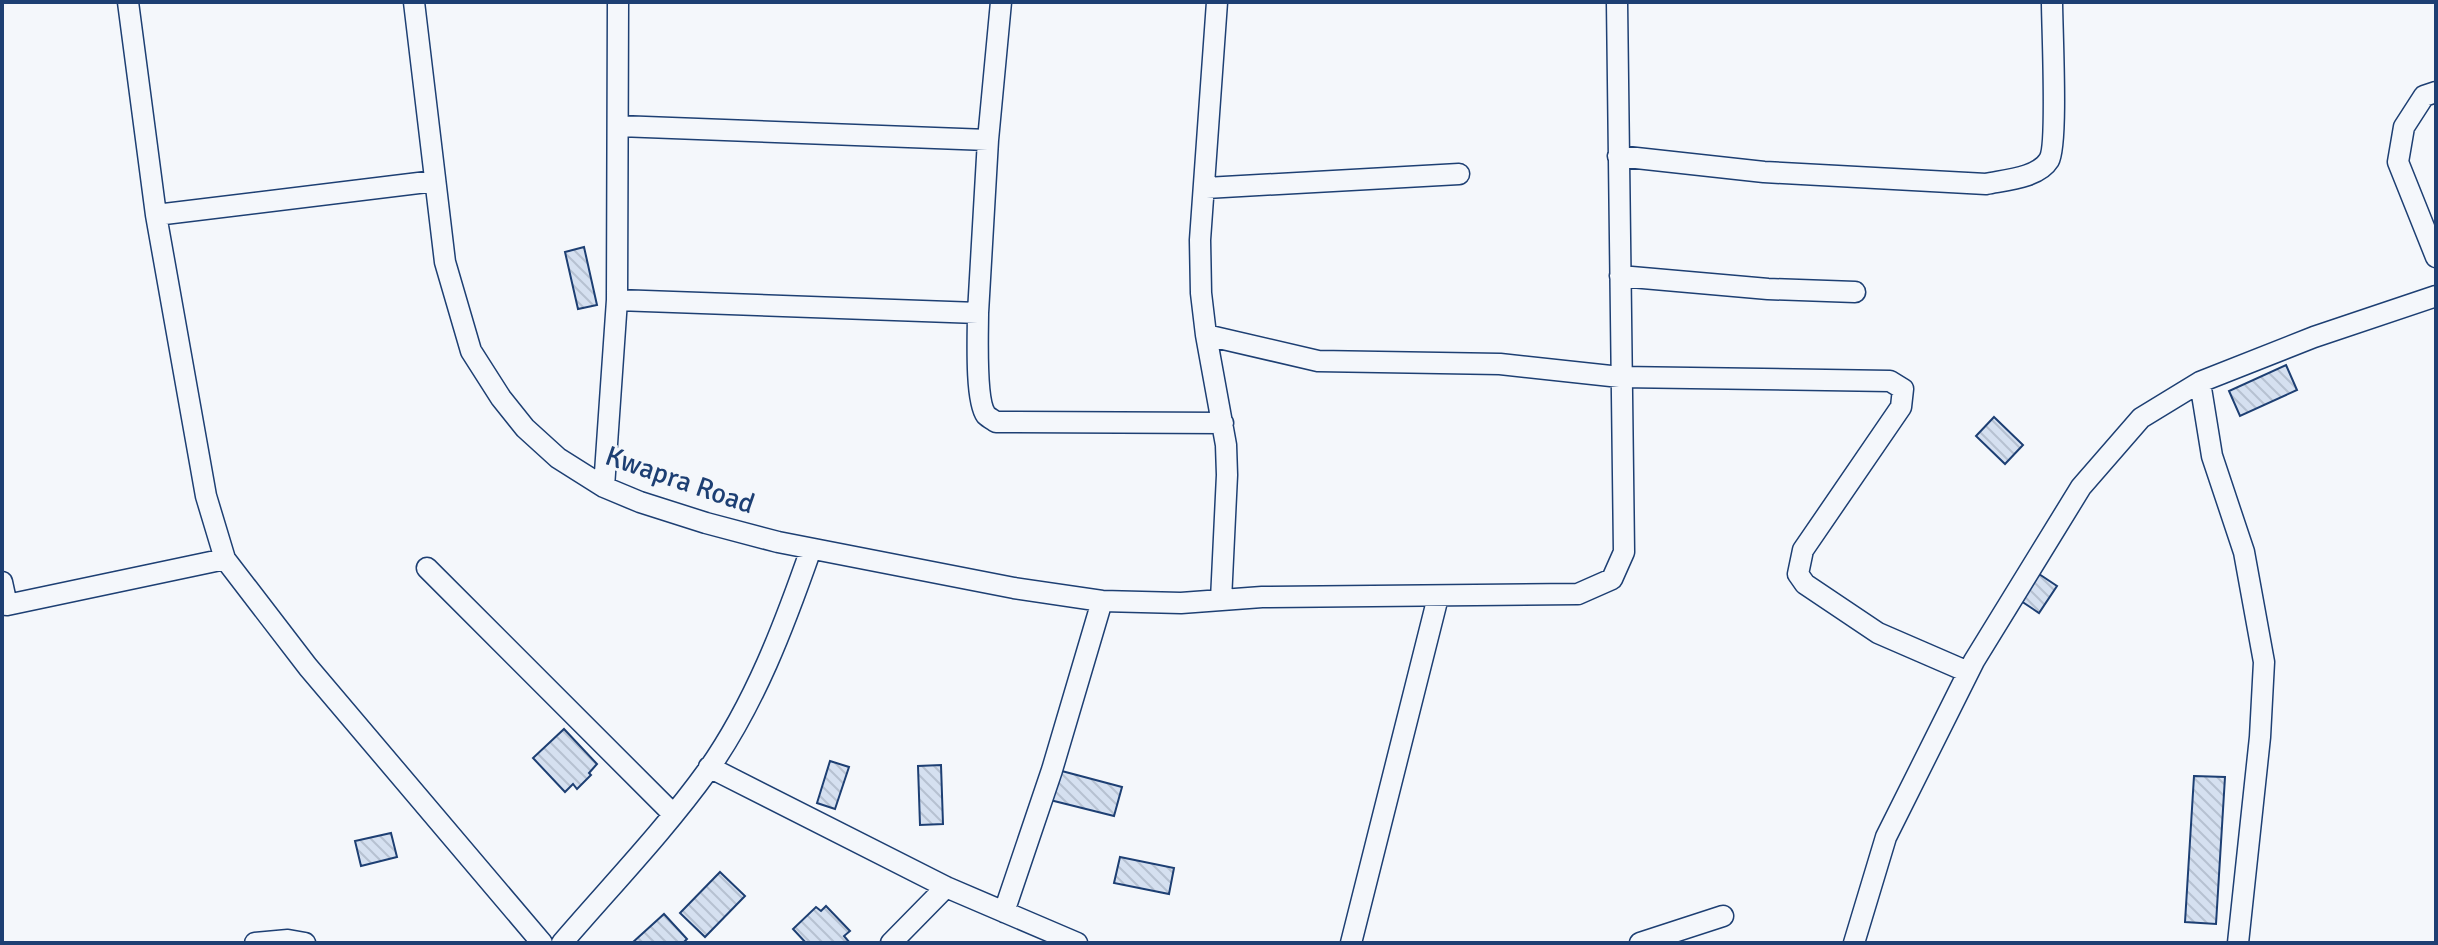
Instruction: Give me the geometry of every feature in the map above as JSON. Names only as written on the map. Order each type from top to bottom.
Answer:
[{"type":"street","points":[[128,2],[156,215],[206,496],[225,559],[308,667],[542,943]]},
{"type":"street","name":"Kwapra Road","points":[[414,2],[445,262],[471,351],[501,398],[525,428],[558,458],[604,487],[640,502],[706,523],[811,549],[1014,588],[1102,601],[1181,603],[1262,597],[1578,594],[1612,579],[1624,552],[1617,2]]},
{"type":"street","points":[[604,487],[617,300],[618,2]]},
{"type":"street","points":[[1001,2],[988,140],[978,313],[978,370],[982,406],[987,416],[996,422],[1223,423]]},
{"type":"street","points":[[1217,2],[1200,240],[1201,293],[1223,423],[1227,475],[1221,600]]},
{"type":"street","points":[[1618,156],[1764,172],[1986,184],[2039,170],[2050,159],[2053,136],[2052,2]]},
{"type":"street","points":[[2436,92],[2424,96],[2404,127],[2398,162],[2436,257]]},
{"type":"street","points":[[619,126],[988,140]]},
{"type":"street","points":[[1206,188],[1459,174]]},
{"type":"street","points":[[156,215],[435,181]]},
{"type":"street","points":[[1620,276],[1768,289],[1855,292]]},
{"type":"street","points":[[1854,943],[1886,837],[1968,672],[2081,487],[2141,418],[2200,382],[2314,337],[2436,296]]},
{"type":"street","points":[[617,300],[978,313]]},
{"type":"street","points":[[1206,335],[1318,361],[1500,364],[1620,377],[1890,381],[1898,384],[1903,389],[1901,407],[1803,550],[1798,574],[1805,584],[1878,633],[1968,672]]},
{"type":"street","points":[[2200,382],[2212,456],[2244,552],[2264,662],[2260,737],[2238,943]]},
{"type":"street","points":[[562,943],[709,767],[756,687],[782,631],[811,549]]},
{"type":"street","points":[[2,582],[4,606],[225,559]]},
{"type":"street","points":[[427,568],[672,813]]},
{"type":"street","points":[[1351,943],[1438,597]]},
{"type":"street","points":[[1004,912],[1057,756],[1102,601]]},
{"type":"street","points":[[709,767],[946,887],[1077,943]]},
{"type":"street","points":[[891,943],[946,887]]},
{"type":"street","points":[[1640,943],[1723,916]]},
{"type":"street","points":[[255,943],[288,940],[305,943]]},
{"type":"building","points":[[584,247],[597,305],[578,309],[565,252]]},
{"type":"building","points":[[2286,365],[2297,390],[2240,416],[2229,391]]},
{"type":"building","points":[[1994,417],[2023,445],[2005,464],[1976,436]]},
{"type":"building","points":[[2036,572],[2057,586],[2039,613],[2018,599]]},
{"type":"building","points":[[564,729],[597,764],[577,789],[573,784],[565,792],[533,758]]},
{"type":"building","points":[[830,761],[849,767],[835,809],[817,803]]},
{"type":"building","points":[[941,765],[943,824],[920,825],[918,766]]},
{"type":"building","points":[[1058,770],[1122,787],[1114,816],[1050,800]]},
{"type":"building","points":[[2194,776],[2225,777],[2216,924],[2185,922]]},
{"type":"building","points":[[391,833],[397,857],[361,866],[355,841]]},
{"type":"building","points":[[1120,857],[1174,868],[1169,894],[1114,883]]},
{"type":"building","points":[[720,872],[745,896],[705,937],[680,913]]},
{"type":"building","points":[[826,906],[850,931],[844,936],[850,943],[806,943],[793,929],[816,907],[821,911]]},
{"type":"building","points":[[664,914],[687,939],[683,943],[632,943]]}]
